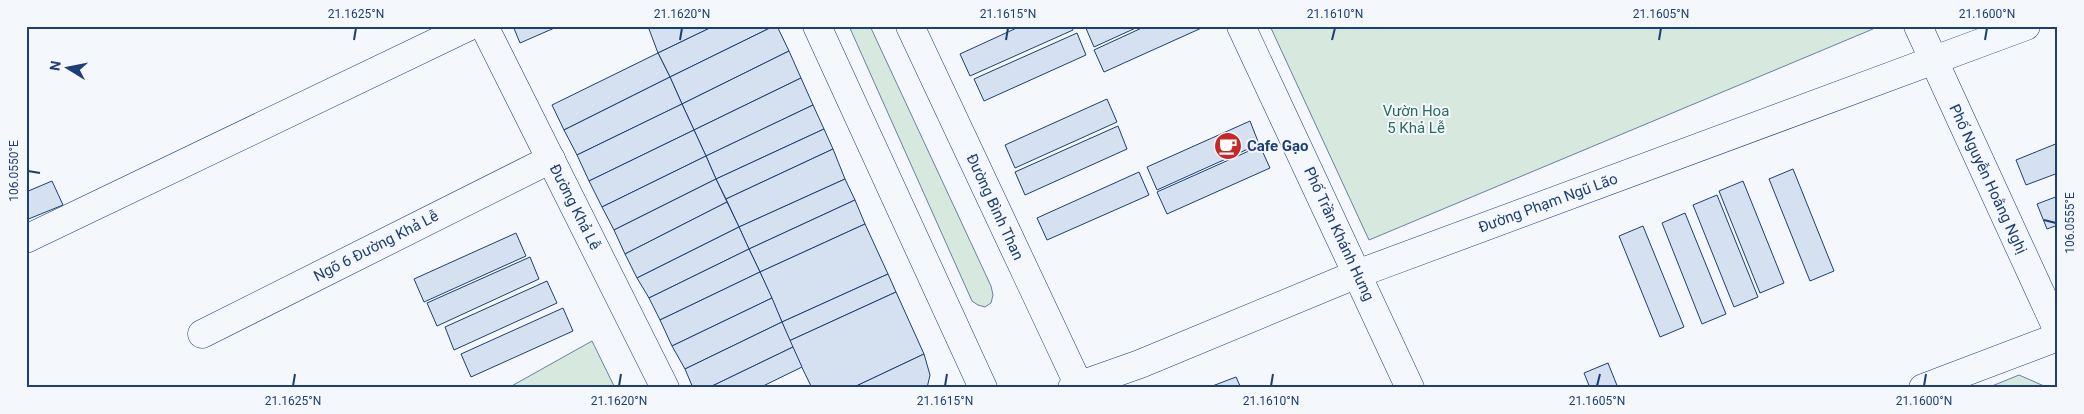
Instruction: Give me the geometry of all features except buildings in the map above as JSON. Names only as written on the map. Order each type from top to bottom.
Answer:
[{"type":"street","points":[[26,239],[470,26]]},
{"type":"street","name":"Đường Khả Lễ","points":[[484,26],[665,388]]},
{"type":"street","points":[[817,26],[982,388]]},
{"type":"street","name":"Đường Bình Than","points":[[910,26],[1077,387]]},
{"type":"street","name":"Phố Trần Khánh Hưng","points":[[1242,26],[1410,388]]},
{"type":"street","name":"Phố Nguyễn Hoằng Nghị","points":[[1918,26],[2058,331]]},
{"type":"street","name":"Đường Phạm Ngũ Lão","points":[[1077,387],[1140,364],[1357,274],[1934,62],[2026,26]]},
{"type":"street","name":"Ngõ 6 Đường Khả Lễ","points":[[202,334],[551,159]]},
{"type":"street","points":[[1923,388],[2058,338]]},
{"type":"green space","points":[[849,26],[870,26],[991,286],[993,295],[991,303],[985,307],[972,301]]},
{"type":"green space","name":"Vườn Hoa 5 Khả Lễ","points":[[1270,26],[1872,26],[1873,29],[1369,240]]},
{"type":"green space","points":[[592,341],[615,388],[508,388]]},
{"type":"green space","points":[[2019,375],[2045,388],[1987,388]]},
{"type":"place","name":"Cafe Gạo","points":[[1228,146]]}]
